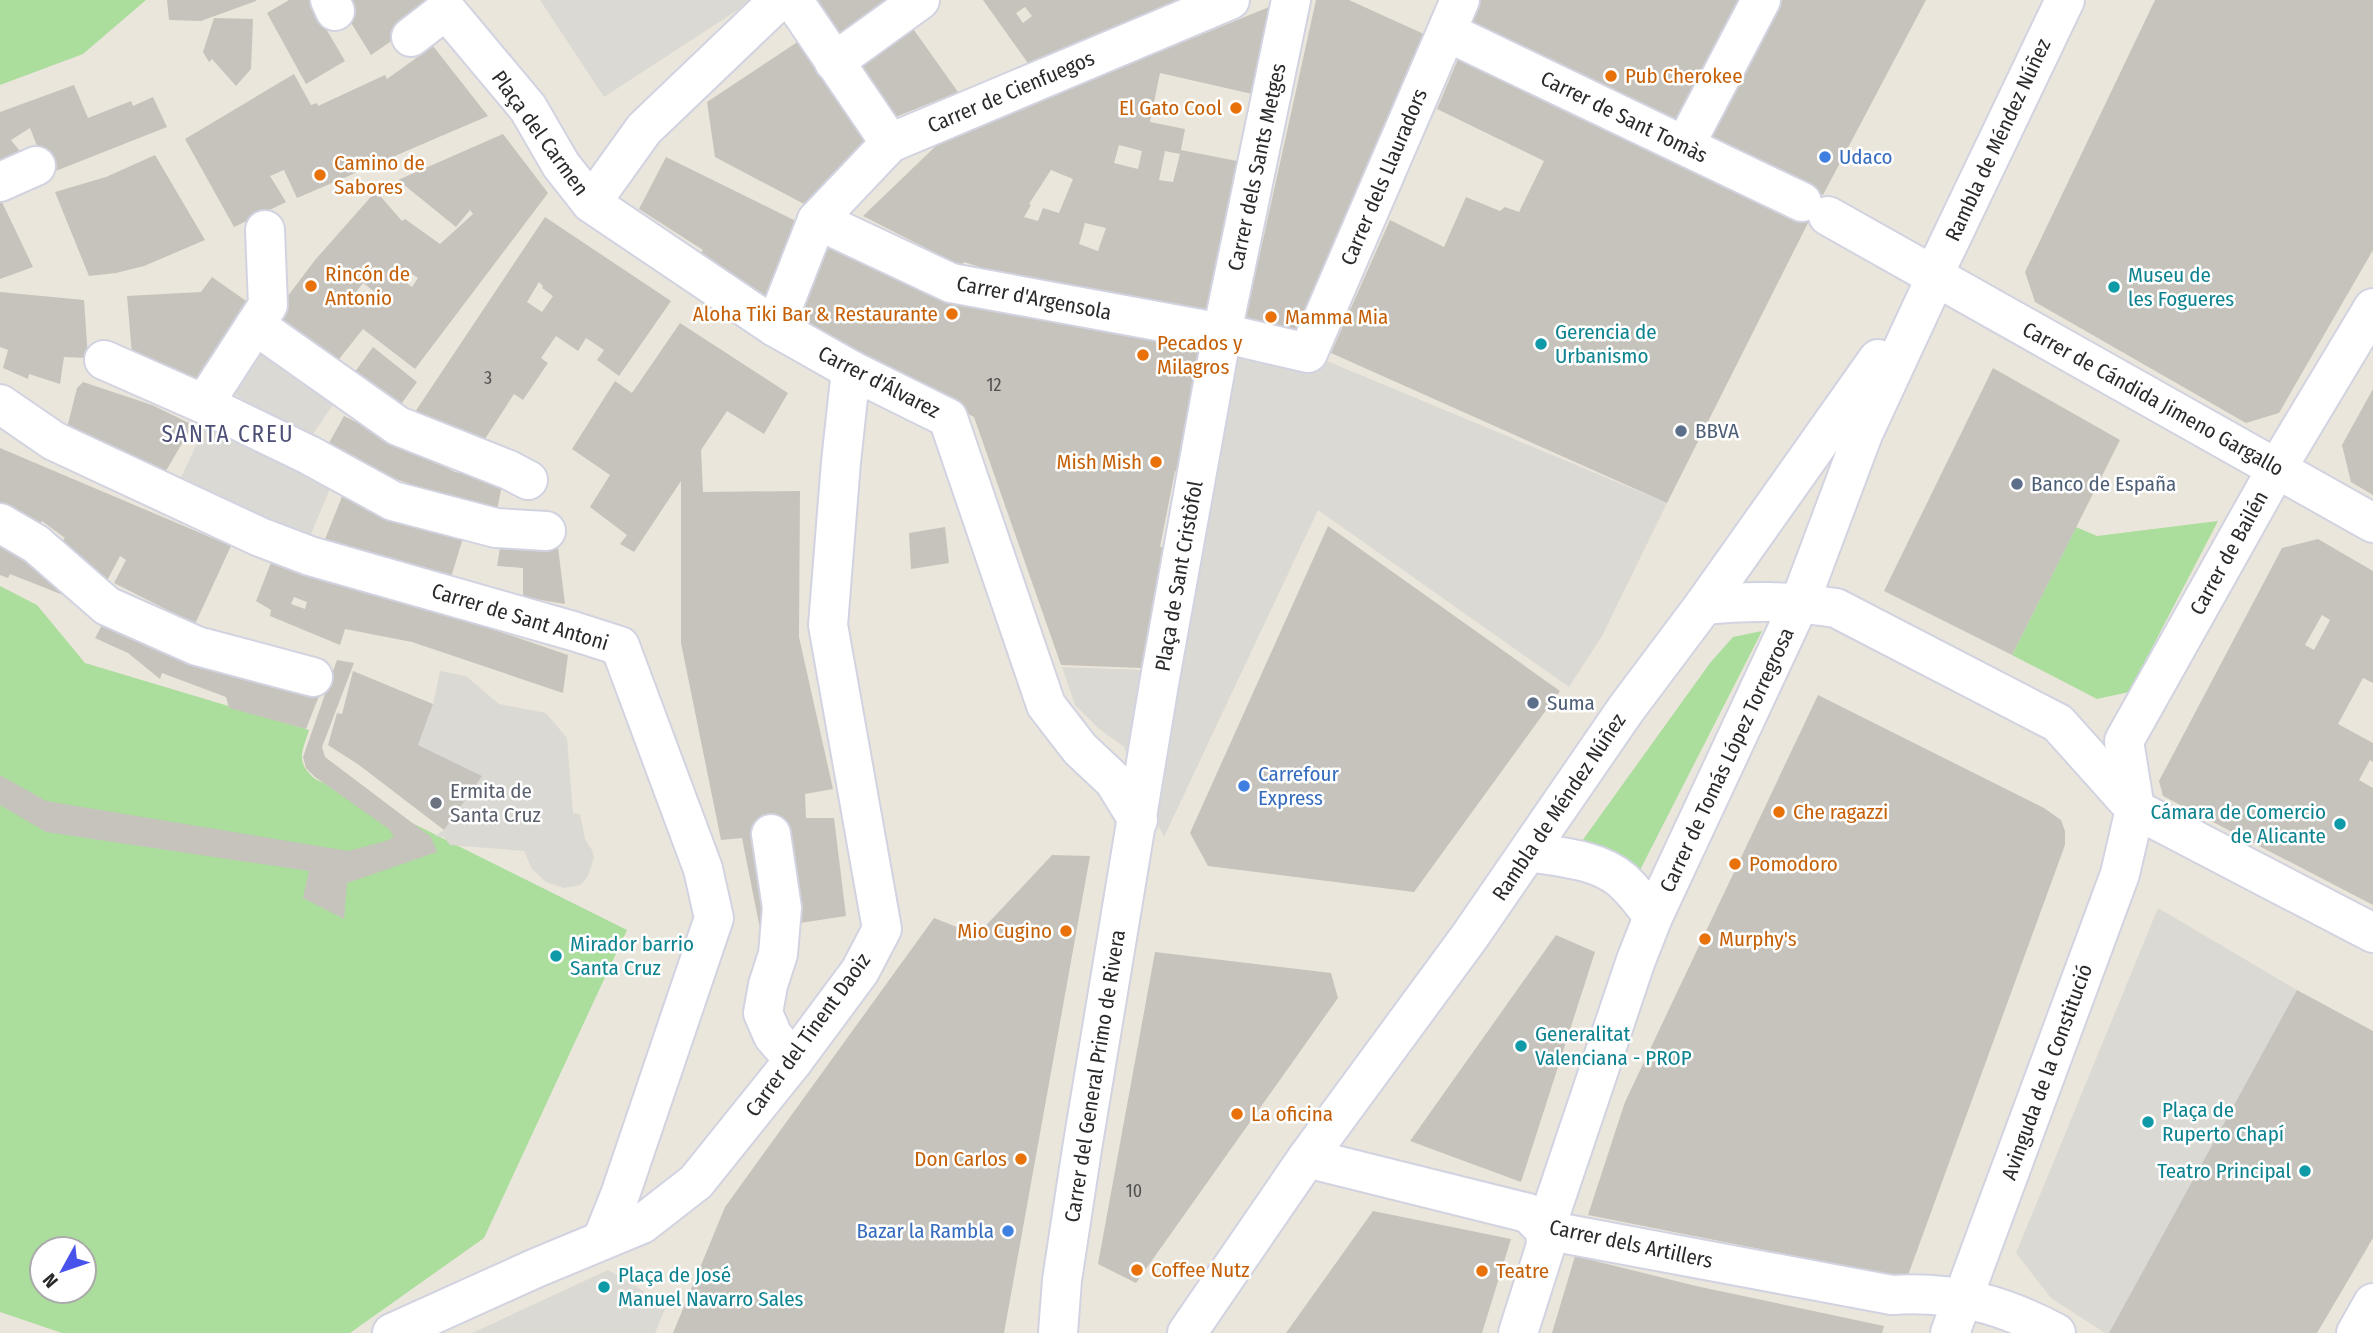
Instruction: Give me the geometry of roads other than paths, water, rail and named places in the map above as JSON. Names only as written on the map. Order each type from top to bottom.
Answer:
[{"type":"street","name":"Plaça del Carmen","points":[[411,37],[446,10],[528,108],[561,165],[591,203],[644,129],[779,0]]},
{"type":"street","points":[[793,0],[890,143]]},
{"type":"street","points":[[834,62],[920,0]]},
{"type":"street","name":"Carrer de Cienfuegos","points":[[817,220],[890,143],[1230,0]]},
{"type":"street","name":"Carrer dels Sants Metges","points":[[1222,333],[1292,0]]},
{"type":"street","points":[[1685,145],[1760,0]]},
{"type":"street","name":"Rambla de Méndez Núñez","points":[[1800,602],[1863,434],[2065,0]]},
{"type":"street","name":"Carrer de Sant Tomàs","points":[[1453,16],[1685,145],[1815,209],[1934,279]]},
{"type":"street","name":"Carrer dels Llauradors","points":[[1308,353],[1453,16]]},
{"type":"street","points":[[0,182],[36,166]]},
{"type":"street","name":"Carrer d'Álvarez","points":[[591,203],[775,327],[851,370],[948,418],[1046,705],[1080,749],[1114,781],[1138,820]]},
{"type":"street","points":[[775,327],[817,220]]},
{"type":"street","name":"Carrer d'Argensola","points":[[817,220],[951,283],[1222,333],[1308,353]]},
{"type":"street","points":[[204,404],[268,305],[265,230]]},
{"type":"street","name":"Rambla de Méndez Núñez","points":[[1187,1333],[1320,1161],[1626,709],[1934,279]]},
{"type":"street","name":"Carrer de Cándida Jimeno Gargallo","points":[[1934,279],[2373,523]]},
{"type":"street","name":"Carrer de Bailén","points":[[2135,809],[2124,741],[2277,468],[2373,308]]},
{"type":"street","points":[[255,325],[398,426],[528,480]]},
{"type":"street","name":"Plaça de Sant Cristòfol","points":[[1138,820],[1222,333]]},
{"type":"street","points":[[104,360],[204,404],[309,455],[393,502],[496,528],[547,531]]},
{"type":"street","name":"Carrer del Tinent Daoiz","points":[[392,1333],[642,1224],[696,1182],[794,1060],[860,971],[882,929],[828,625],[851,370]]},
{"type":"street","name":"Carrer de Sant Antoni","points":[[0,404],[54,441],[260,537],[310,556],[620,646],[703,869],[714,918],[620,1195],[602,1240]]},
{"type":"street","points":[[0,523],[36,544],[107,606],[197,646],[313,677]]},
{"type":"street","points":[[1703,605],[1747,600],[1800,602],[1836,608],[2058,723],[2135,809],[2373,933]]},
{"type":"street","name":"Carrer de Tomás López Torregrosa","points":[[1518,1333],[1546,1245],[1545,1230],[1636,960],[1653,917],[1800,602]]},
{"type":"street","name":"Avinguda de la Constitució","points":[[1950,1333],[2120,874],[2135,809]]},
{"type":"street","name":"Carrer del General Primo de Rivera","points":[[1058,1333],[1062,1280],[1082,1149],[1138,820]]},
{"type":"street","points":[[771,834],[782,908],[778,954],[763,1013],[773,1036],[794,1060]]},
{"type":"street","name":"Carrer de Tomás López Torregrosa","points":[[1529,852],[1594,865],[1619,877],[1633,890],[1653,917]]},
{"type":"street","name":"Carrer dels Artillers","points":[[1320,1161],[1528,1213],[1545,1230],[1892,1295],[1963,1298],[2021,1315],[2056,1333]]},
{"type":"street","points":[[2356,1333],[2373,1303]]},
{"type":"place","name":"Pub Cherokee","points":[[1611,76]]},
{"type":"place","name":"El Gato Cool","points":[[1236,108]]},
{"type":"place","name":"Udaco","points":[[1825,157]]},
{"type":"place","name":"Camino de Sabores","points":[[320,175]]},
{"type":"place","name":"Rincón de Antonio","points":[[311,286]]},
{"type":"place","name":"Museu de les Fogueres","points":[[2114,287]]},
{"type":"place","name":"Aloha Tiki Bar & Restaurante","points":[[952,314]]},
{"type":"place","name":"Mamma Mia","points":[[1271,317]]},
{"type":"place","name":"Gerencia de Urbanismo","points":[[1541,344]]},
{"type":"place","name":"Pecados y Milagros","points":[[1143,355]]},
{"type":"place","name":"BBVA","points":[[1681,431]]},
{"type":"place","name":"Mish Mish","points":[[1156,462]]},
{"type":"place","name":"Banco de España","points":[[2017,484]]},
{"type":"place","name":"Suma","points":[[1533,703]]},
{"type":"place","name":"Carrefour Express","points":[[1244,786]]},
{"type":"place","name":"Ermita de Santa Cruz","points":[[436,803]]},
{"type":"place","name":"Che ragazzi","points":[[1779,812]]},
{"type":"place","name":"Cámara de Comercio de Alicante","points":[[2340,824]]},
{"type":"place","name":"Pomodoro","points":[[1735,864]]},
{"type":"place","name":"Mio Cugino","points":[[1066,931]]},
{"type":"place","name":"Murphy's","points":[[1705,939]]},
{"type":"place","name":"Mirador barrio Santa Cruz","points":[[556,956]]},
{"type":"place","name":"Generalitat Valenciana - PROP","points":[[1521,1046]]},
{"type":"place","name":"La oficina","points":[[1237,1114]]},
{"type":"place","name":"Plaça de Ruperto Chapí","points":[[2148,1122]]},
{"type":"place","name":"Don Carlos","points":[[1021,1159]]},
{"type":"place","name":"Teatro Principal","points":[[2305,1171]]},
{"type":"place","name":"Bazar la Rambla","points":[[1008,1231]]},
{"type":"place","name":"Coffee Nutz","points":[[1137,1270]]},
{"type":"place","name":"Teatre","points":[[1482,1271]]},
{"type":"place","name":"Plaça de José Manuel Navarro Sales","points":[[604,1287]]},
{"type":"district","name":"SANTA CREU","points":[[228,434]]}]
